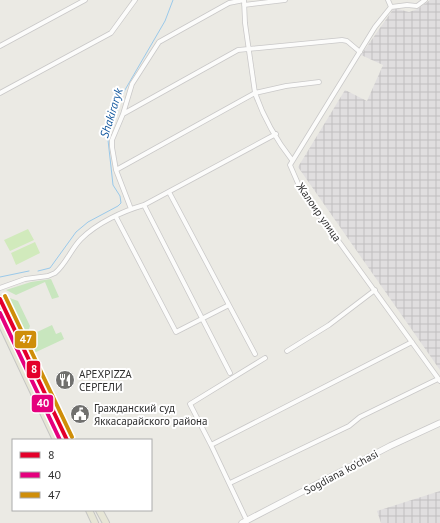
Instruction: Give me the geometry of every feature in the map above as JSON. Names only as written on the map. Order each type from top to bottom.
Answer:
[{"type":"main road","points":[[0,298],[66,439]]},
{"type":"main road","points":[[0,321],[56,439]]},
{"type":"main road","points":[[24,372],[33,367]]},
{"type":"main road","points":[[89,511],[95,523]]},
{"type":"main road","points":[[100,511],[106,523]]},
{"type":"street","points":[[0,46],[85,0]]},
{"type":"street","points":[[0,93],[111,33],[135,0]]},
{"type":"street","points":[[131,209],[116,170],[112,140],[123,114],[132,84],[159,42],[229,2],[285,0]]},
{"type":"street","points":[[388,0],[391,7]]},
{"type":"street","points":[[406,0],[407,5]]},
{"type":"street","points":[[244,2],[248,49],[255,93],[284,150],[292,160],[375,27],[391,7],[407,5],[417,6],[425,0]]},
{"type":"street","points":[[123,114],[238,50],[342,40],[347,41],[360,52]]},
{"type":"street","points":[[116,170],[255,93],[286,86],[319,82]]},
{"type":"street","points":[[0,288],[25,279],[48,276],[54,273],[81,239],[116,217],[131,209],[144,205],[276,134]]},
{"type":"street","name":"Жалоир улица","points":[[292,160],[290,165],[300,188],[439,380]]},
{"type":"street","points":[[169,192],[255,354]]},
{"type":"street","points":[[144,205],[230,373]]},
{"type":"street","points":[[116,217],[176,332],[228,305]]},
{"type":"street","points":[[287,351],[329,325],[375,290]]},
{"type":"street","points":[[211,446],[412,342]]},
{"type":"street","points":[[244,522],[230,483],[190,404],[264,358]]},
{"type":"street","points":[[230,483],[349,426],[360,417],[439,380]]},
{"type":"street","name":"Sogdiana ko'chasi","points":[[244,522],[390,446],[440,423]]},
{"type":"shaded area","points":[[430,0],[440,0],[440,370],[298,167],[345,90],[367,101],[383,65],[361,55],[394,8],[409,12],[418,9]]},
{"type":"shaded area","points":[[440,491],[440,523],[381,523],[377,511]]},
{"type":"green space","points":[[28,229],[34,240],[10,251],[4,240]]},
{"type":"green space","points":[[35,242],[40,253],[16,265],[11,253]]},
{"type":"green space","points":[[51,279],[59,297],[52,299],[45,282],[16,295],[6,290],[31,282]]},
{"type":"green space","points":[[4,296],[18,301],[30,326],[25,341]]},
{"type":"green space","points":[[0,306],[28,364],[26,366],[0,311]]},
{"type":"green space","points":[[52,325],[56,334],[61,332],[64,339],[34,353],[38,363],[35,362],[30,345],[35,333]]},
{"type":"green space","points":[[33,375],[62,437],[60,438],[31,376]]},
{"type":"waterway","name":"Shakiraryk","points":[[38,271],[50,268],[76,232],[88,222],[121,203],[120,196],[113,185],[108,140],[122,95],[165,21],[173,0]]},
{"type":"waterway","name":"Shakiraryk","points":[[0,277],[29,271]]},
{"type":"transit line","name":"47","points":[[5,296],[72,437]]},
{"type":"transit line","name":"8","points":[[0,299],[67,439]]},
{"type":"transit line","name":"40","points":[[0,313],[60,439]]},
{"type":"place","name":"APEXPIZZA СЕРГЕЛИ","points":[[65,380]]},
{"type":"place","name":"Гражданский суд Яккасарайского района","points":[[80,414]]}]
